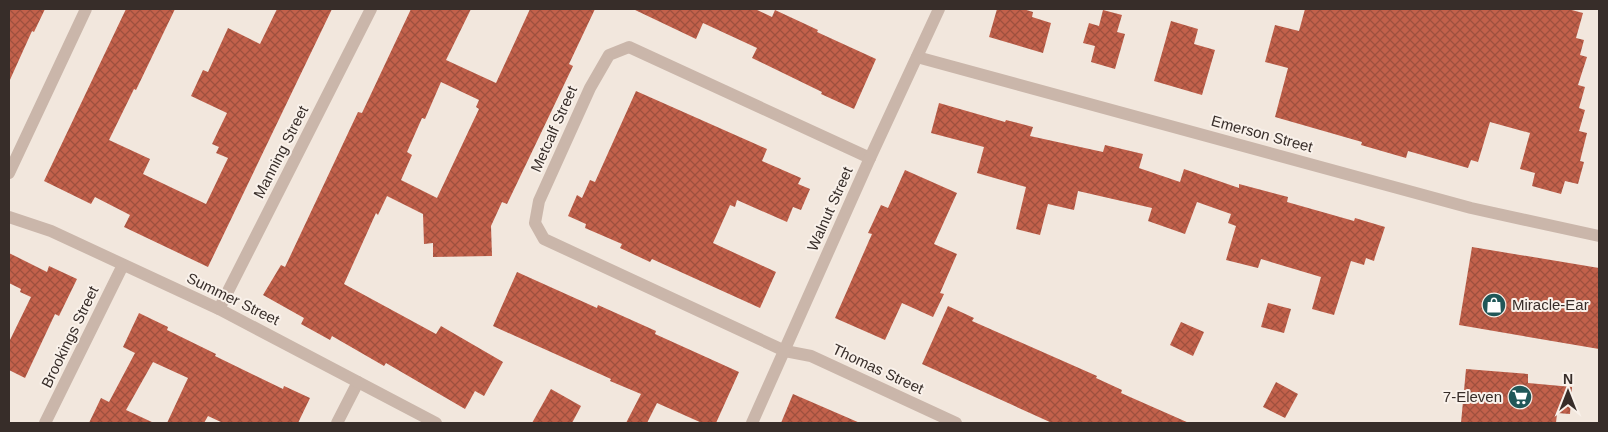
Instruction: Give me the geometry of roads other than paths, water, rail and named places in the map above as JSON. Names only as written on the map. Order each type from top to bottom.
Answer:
[{"type":"street","points":[[9,173],[86,9]]},
{"type":"street","name":"Manning Street","points":[[219,309],[371,9]]},
{"type":"street","name":"Walnut Street","points":[[752,423],[870,158],[939,9]]},
{"type":"street","name":"Metcalf Street","points":[[785,351],[544,239],[535,223],[539,201],[590,88],[609,55],[629,47],[870,158]]},
{"type":"street","name":"Emerson Street","points":[[917,57],[1471,208],[1599,236]]},
{"type":"street","name":"Summer Street","points":[[9,217],[51,231],[219,309],[436,423]]},
{"type":"street","name":"Brookings Street","points":[[45,423],[123,265]]},
{"type":"street","name":"Thomas Street","points":[[785,351],[811,356],[956,423]]},
{"type":"street","points":[[337,423],[358,382]]},
{"type":"place","name":"Miracle-Ear","points":[[1494,305]]},
{"type":"place","name":"7-Eleven","points":[[1520,397]]}]
